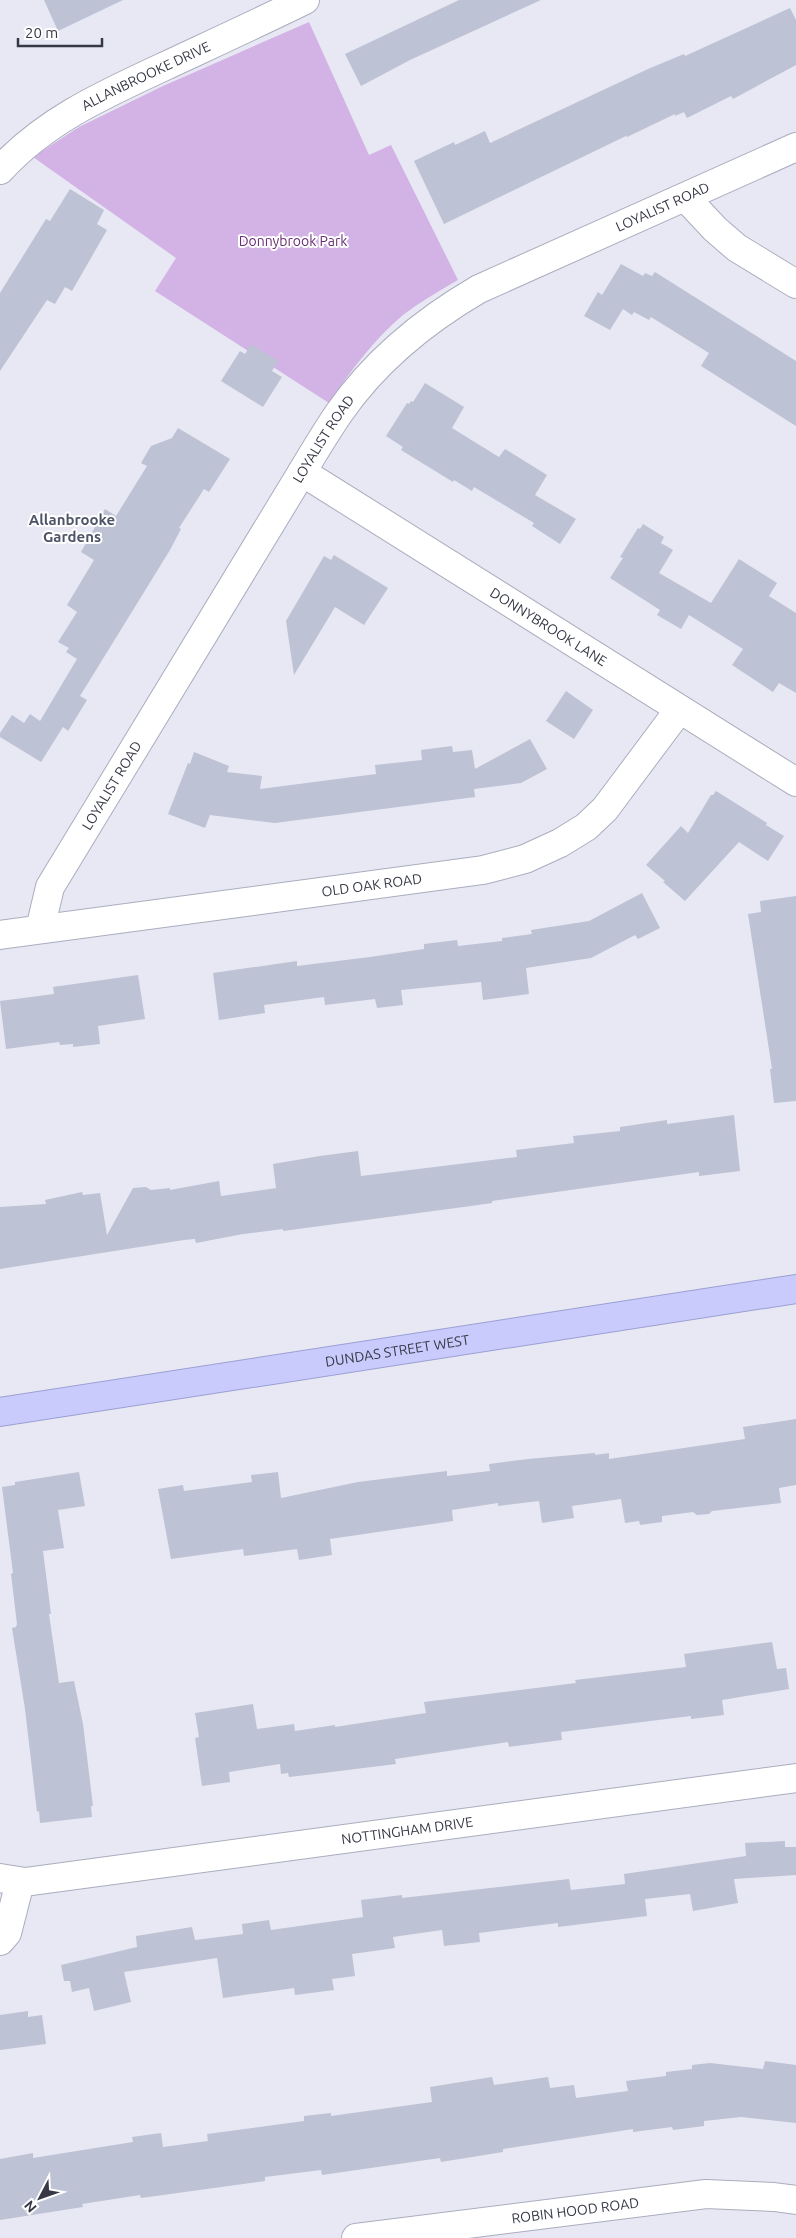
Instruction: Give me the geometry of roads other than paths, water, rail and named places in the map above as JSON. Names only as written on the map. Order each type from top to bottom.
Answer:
[{"type":"main road","name":"DUNDAS STREET WEST","points":[[0,1412],[796,1289]]},
{"type":"street","name":"ALLANBROOKE DRIVE","points":[[0,170],[20,148],[53,123],[86,105],[304,0]]},
{"type":"street","name":"LOYALIST ROAD","points":[[40,929],[50,887],[302,472],[350,398],[402,342],[432,318],[479,289],[686,198],[796,147]]},
{"type":"street","points":[[686,198],[737,248],[796,284]]},
{"type":"street","name":"DONNYBROOK LANE","points":[[302,472],[796,782]]},
{"type":"street","name":"OLD OAK ROAD","points":[[0,935],[483,870],[525,859],[560,843],[592,821],[605,809],[679,710]]},
{"type":"street","name":"NOTTINGHAM DRIVE","points":[[0,1941],[7,1933],[10,1880],[796,1778]]},
{"type":"street","name":"ROBIN HOOD ROAD","points":[[356,2238],[706,2194],[774,2197],[796,2200]]},
{"type":"district","name":"Allanbrooke Gardens","points":[[72,528]]},
{"type":"park label","name":"Donnybrook Park","points":[[293,241]]}]
